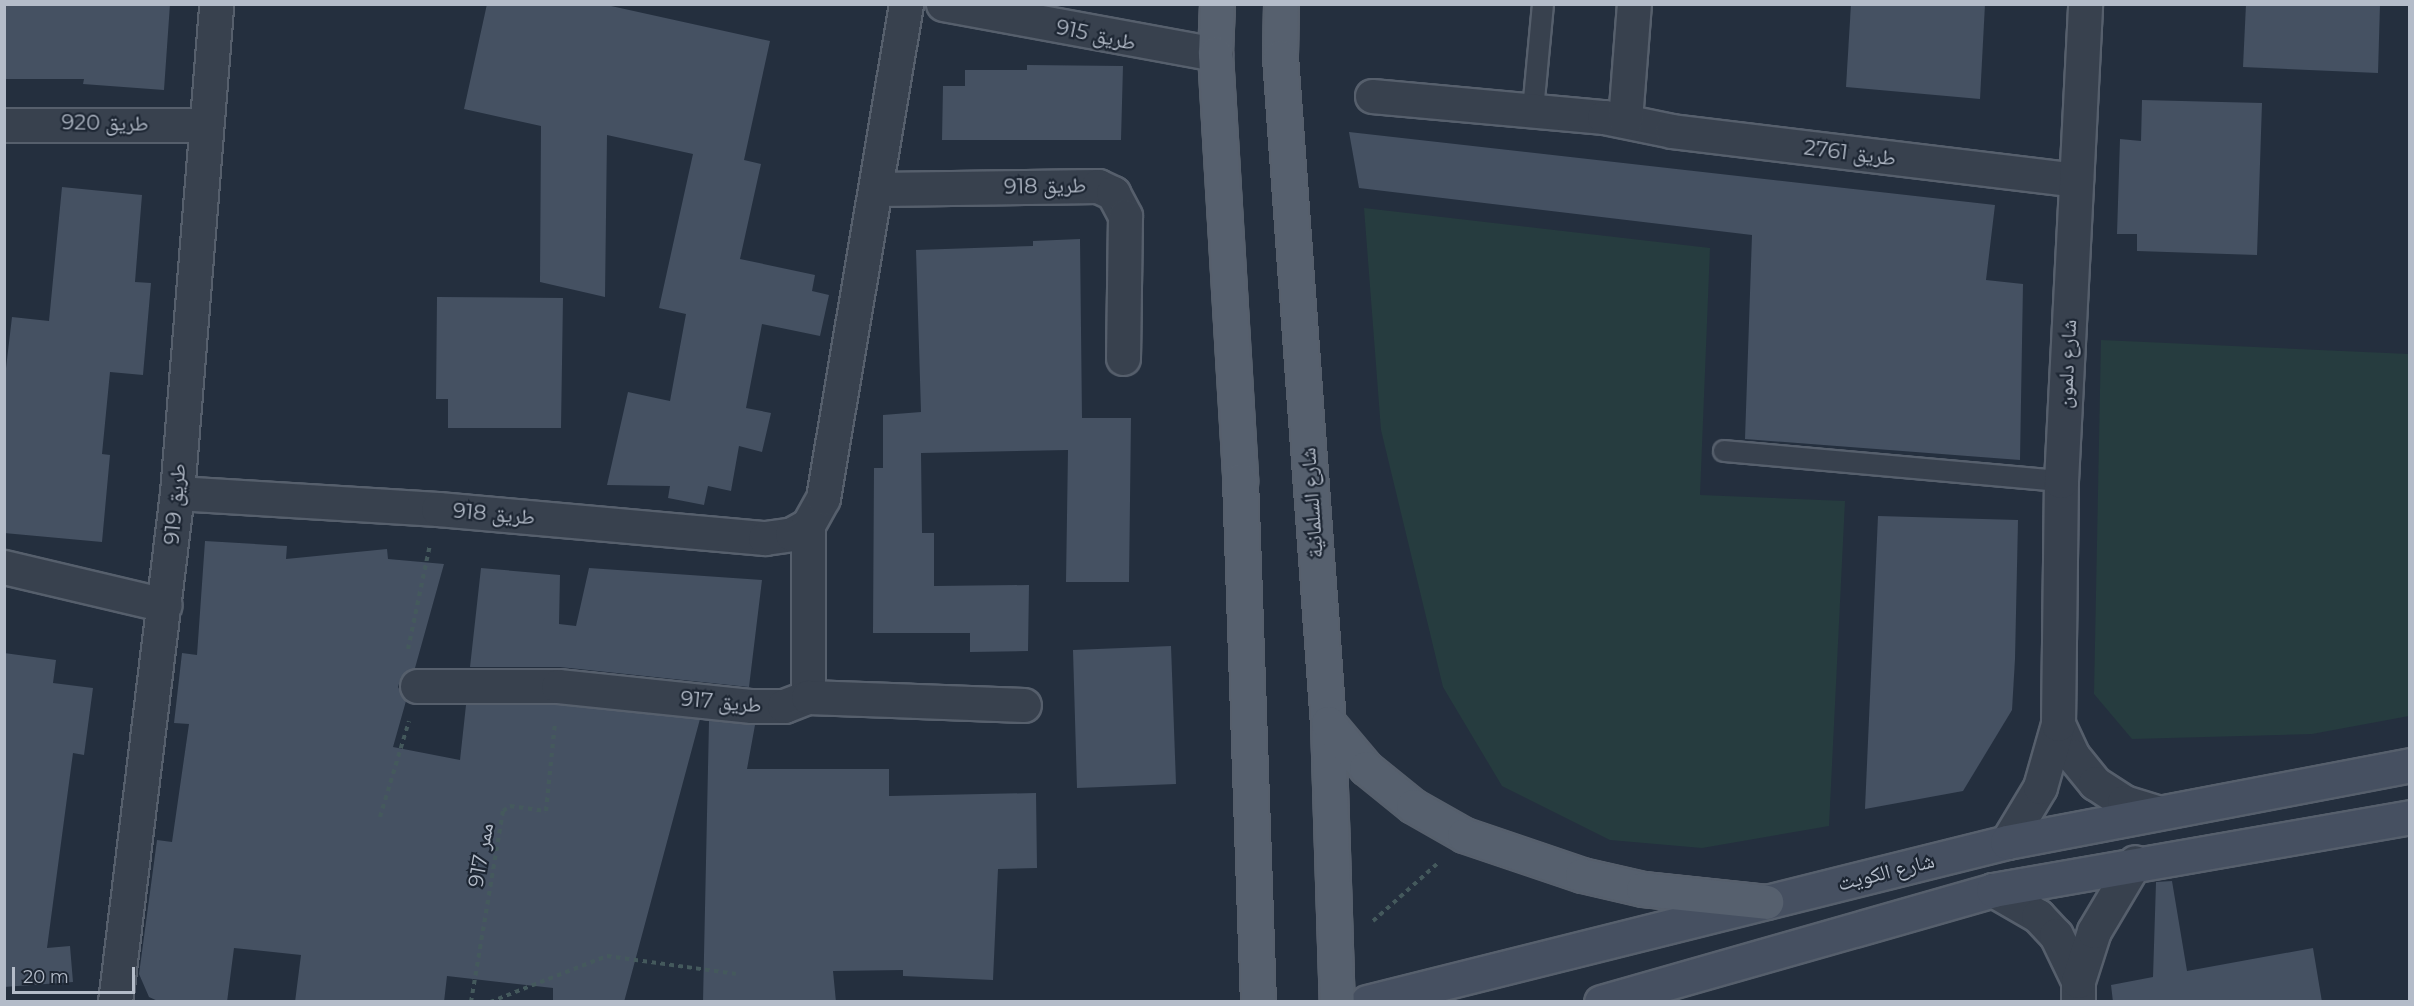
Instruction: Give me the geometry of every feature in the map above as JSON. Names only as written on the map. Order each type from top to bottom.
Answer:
[{"type":"main road","points":[[1217,4],[1215,54],[1240,480],[1258,1002]]},
{"type":"main road","name":"شارع السلمانية","points":[[1281,4],[1280,57],[1328,723],[1337,1002]]},
{"type":"main road","points":[[1328,723],[1366,768],[1413,806],[1464,835],[1602,880],[1694,896],[1766,902]]},
{"type":"main road","name":"شارع الكويت","points":[[1367,1002],[2007,842],[2409,765]]},
{"type":"main road","points":[[1601,1002],[1993,890],[2135,862],[2409,817]]},
{"type":"street","name":"طريق 919","points":[[115,1002],[177,493],[216,4]]},
{"type":"street","points":[[808,697],[808,525],[823,498],[878,189],[906,4]]},
{"type":"street","name":"طريق 915","points":[[943,4],[1022,12],[1215,54]]},
{"type":"street","points":[[1613,4],[1615,118]]},
{"type":"street","points":[[1615,118],[1634,4]]},
{"type":"street","name":"شارع دلمون","points":[[2007,842],[2040,787],[2058,724],[2061,481],[2085,4]]},
{"type":"street","name":"طريق 2761","points":[[1372,96],[1615,118],[1672,131],[2076,180]]},
{"type":"street","name":"طريق 920","points":[[4,125],[206,125]]},
{"type":"street","name":"طريق 918","points":[[878,189],[1098,186],[1113,193],[1125,216],[1123,358]]},
{"type":"street","name":"طريق 918","points":[[177,493],[438,509],[765,538],[792,534],[808,525]]},
{"type":"street","points":[[4,567],[165,605]]},
{"type":"street","name":"طريق 917","points":[[417,686],[558,686],[752,706],[784,706],[808,697],[1024,705]]},
{"type":"street","name":"شارع دلمون","points":[[2058,724],[2073,756],[2095,783],[2124,802],[2157,812]]},
{"type":"street","points":[[2078,991],[2102,915],[2135,862]]},
{"type":"street","points":[[1993,890],[2038,916],[2056,935],[2078,991]]},
{"type":"lane","points":[[1533,110],[1543,4]]},
{"type":"lane","points":[[1724,451],[2061,481]]},
{"type":"path","name":"ممر 917","points":[[471,1002],[504,811],[510,806],[542,812],[547,808],[558,686]]},
{"type":"path","points":[[1335,949],[1404,896],[1464,835]]},
{"type":"path","points":[[490,1002],[607,956],[736,974]]},
{"type":"green space","points":[[1364,208],[1710,248],[1700,495],[1845,501],[1829,826],[1702,848],[1610,840],[1502,786],[1443,687],[1381,430]]},
{"type":"green space","points":[[2101,340],[2409,354],[2409,716],[2312,734],[2132,739],[2094,694]]},
{"type":"building","points":[[4,4],[170,4],[164,90],[83,84],[84,79],[4,79]]},
{"type":"building","points":[[487,4],[602,4],[770,41],[744,160],[761,164],[740,259],[815,275],[812,291],[829,295],[820,336],[762,324],[746,408],[771,413],[762,452],[739,446],[731,491],[708,486],[704,505],[668,498],[670,486],[607,485],[628,392],[670,401],[686,314],[659,308],[693,154],[607,135],[605,297],[540,282],[541,126],[464,109]]},
{"type":"building","points":[[1851,4],[1985,4],[1980,99],[1846,87]]},
{"type":"building","points":[[2246,4],[2380,4],[2378,73],[2243,67]]},
{"type":"building","points":[[1027,65],[1123,66],[1121,140],[942,140],[943,86],[965,86],[965,70],[1027,70]]},
{"type":"building","points":[[2142,100],[2262,103],[2257,255],[2137,251],[2137,234],[2117,234],[2120,139],[2141,141]]},
{"type":"building","points":[[1349,132],[1995,205],[1986,280],[2023,284],[2020,460],[1745,439],[1752,235],[1359,188]]},
{"type":"building","points":[[62,187],[142,195],[135,282],[151,283],[143,375],[110,372],[102,454],[110,455],[102,542],[4,533],[4,385],[12,317],[49,321]]},
{"type":"building","points":[[1080,239],[1082,418],[1131,418],[1129,582],[1066,582],[1068,450],[921,453],[922,533],[934,533],[934,586],[1029,585],[1028,651],[970,652],[970,633],[873,633],[874,468],[883,468],[883,415],[921,412],[916,250],[1033,246],[1033,241]]},
{"type":"building","points":[[437,297],[563,298],[561,428],[448,428],[448,399],[436,399]]},
{"type":"building","points":[[1878,516],[2018,520],[2015,659],[2012,710],[1963,791],[1865,809]]},
{"type":"building","points":[[205,541],[287,546],[286,559],[387,549],[388,559],[444,564],[415,668],[401,677],[398,687],[406,701],[393,747],[460,760],[466,705],[557,705],[700,719],[624,1002],[553,1002],[553,988],[447,976],[444,1002],[295,1002],[301,955],[234,948],[227,1002],[160,1002],[149,997],[139,974],[157,840],[172,842],[189,724],[174,723],[182,653],[197,655]]},
{"type":"building","points":[[481,568],[560,575],[559,624],[576,626],[589,568],[762,580],[749,687],[560,667],[470,667]]},
{"type":"building","points":[[1171,646],[1176,784],[1077,788],[1073,650]]},
{"type":"building","points":[[4,653],[56,660],[53,683],[93,688],[84,755],[73,753],[47,948],[70,946],[73,982],[4,987]]},
{"type":"building","points":[[703,720],[755,725],[747,769],[889,769],[889,796],[1036,793],[1037,868],[998,869],[993,980],[903,976],[903,970],[833,971],[836,1002],[703,1002],[709,721]]},
{"type":"building","points":[[2172,881],[2187,971],[2313,948],[2322,1002],[2113,1002],[2111,985],[2153,977],[2156,882]]}]
